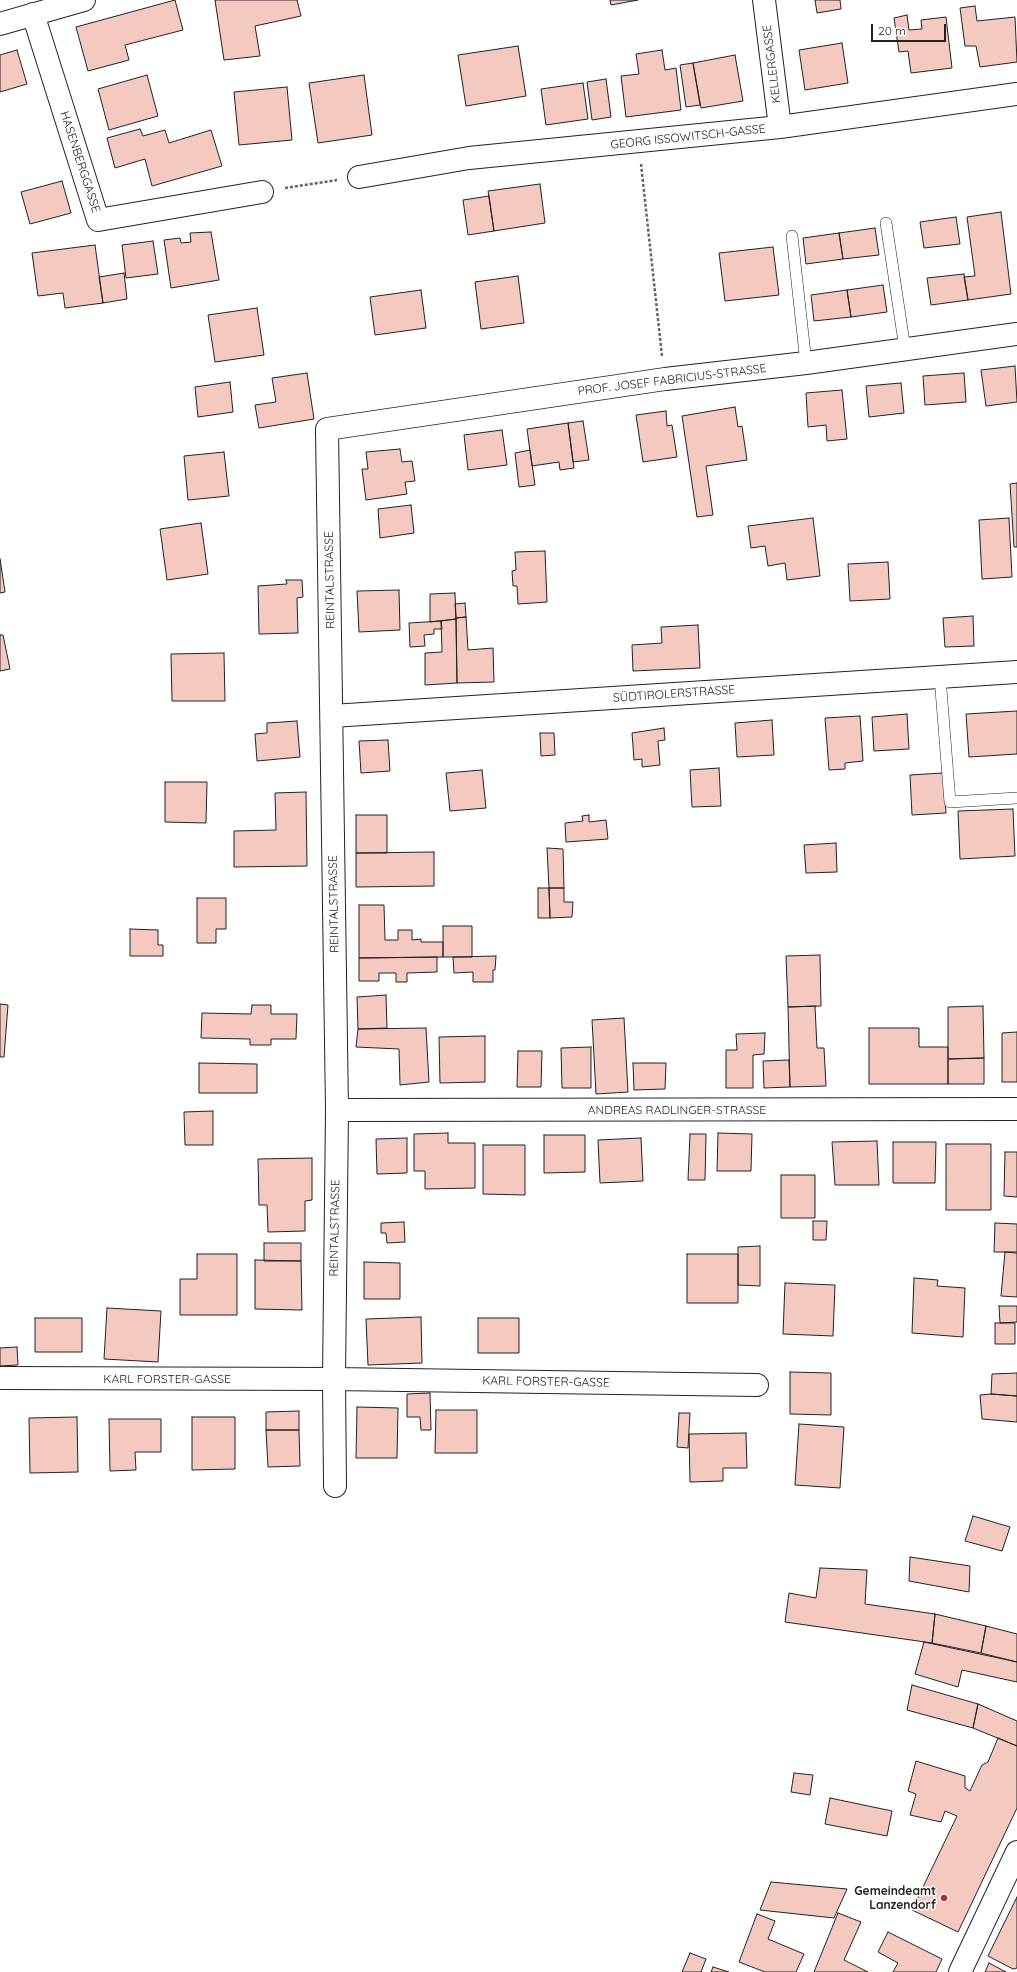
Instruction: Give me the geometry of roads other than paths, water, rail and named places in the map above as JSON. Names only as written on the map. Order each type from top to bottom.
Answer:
[{"type":"street","points":[[0,24],[84,0]]},
{"type":"street","name":"KELLERGASSE","points":[[764,0],[780,127]]},
{"type":"street","name":"HASENBERGGASSE","points":[[33,14],[98,220],[262,192]]},
{"type":"street","name":"GEORG ISSOWITSCH-GASSE","points":[[359,177],[468,158],[780,127],[1017,94]]},
{"type":"street","name":"PROF. JOSEF FABRICIUS-STRASSE","points":[[328,429],[665,379],[1017,334]]},
{"type":"street","name":"REINTALSTRASSE","points":[[328,429],[337,1110],[334,1379]]},
{"type":"street","name":"SÜDTIROLERSTRASSE","points":[[332,716],[1017,672]]},
{"type":"street","name":"ANDREAS RADLINGER-STRASSE","points":[[337,1110],[1017,1109]]},
{"type":"street","name":"KARL FORSTER-GASSE","points":[[0,1378],[334,1379],[757,1385]]},
{"type":"street","points":[[334,1379],[336,1486]]},
{"type":"street","points":[[960,1972],[1017,1852]]},
{"type":"lane","points":[[886,223],[905,349]]},
{"type":"lane","points":[[792,236],[806,362]]},
{"type":"lane","points":[[940,677],[950,802],[1017,798]]},
{"type":"place","name":"Gemeindeamt Lanzendorf","points":[[944,1898]]}]
